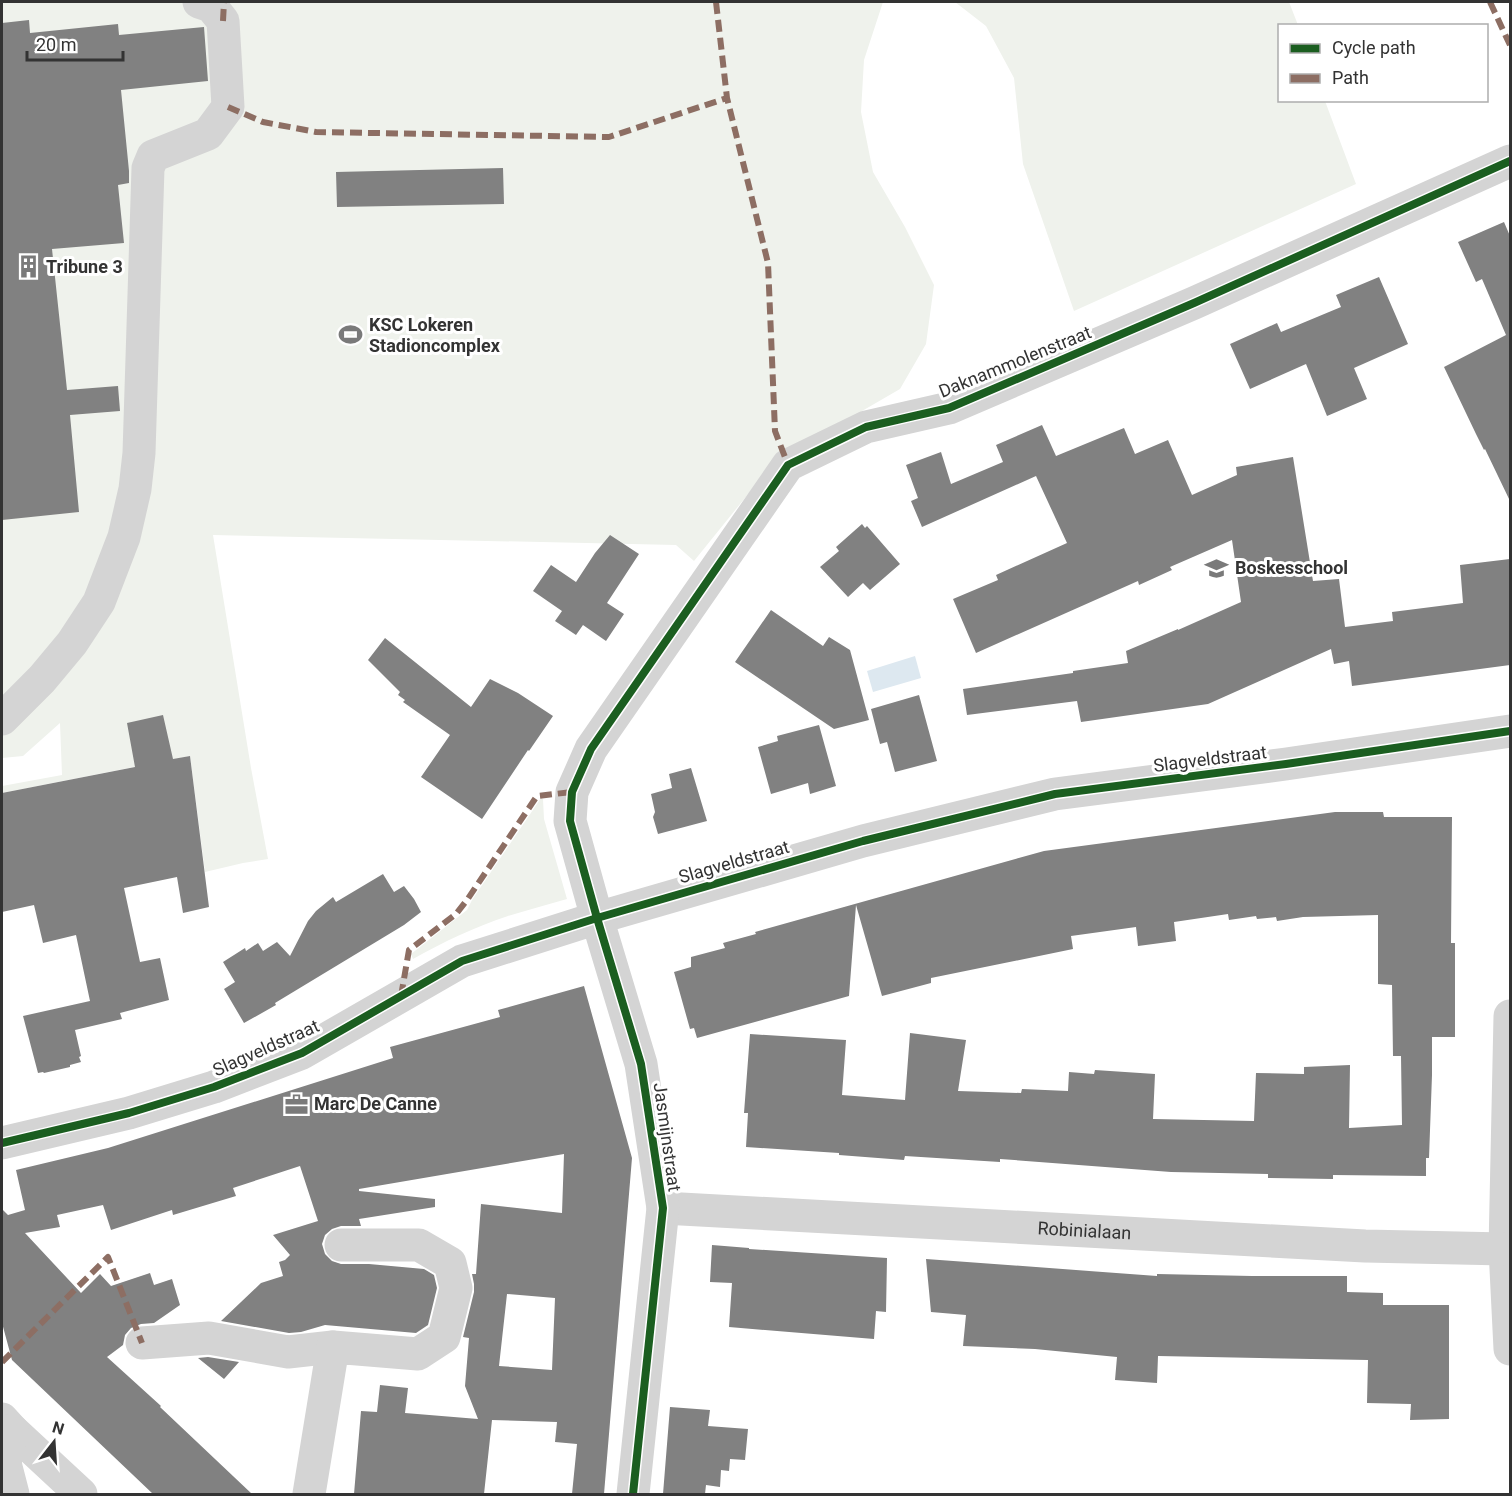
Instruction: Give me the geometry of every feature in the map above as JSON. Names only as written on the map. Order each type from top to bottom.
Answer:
[{"type":"street","points":[[2,719],[42,679],[72,643],[99,602],[124,537],[135,489],[139,453],[148,168],[153,156],[208,134],[228,107],[223,21],[211,6],[199,2]]},
{"type":"street","name":"Daknammolenstraat","points":[[572,792],[591,749],[788,465],[866,427],[949,408],[1194,303],[1510,161]]},
{"type":"street","name":"Slagveldstraat","points":[[2,1143],[129,1113],[214,1087],[302,1053],[462,961],[597,918],[863,841],[1055,794],[1510,731]]},
{"type":"street","name":"Jasmijnstraat","points":[[572,792],[570,821],[641,1064],[663,1208],[633,1494]]},
{"type":"street","points":[[1510,1016],[1505,1249],[1510,1349]]},
{"type":"street","name":"Robinialaan","points":[[663,1208],[1365,1246],[1505,1249]]},
{"type":"street","points":[[142,1343],[209,1338],[288,1352],[333,1347],[418,1354],[444,1337],[456,1288],[450,1263],[419,1245],[341,1245]]},
{"type":"street","points":[[309,1494],[333,1347]]},
{"type":"street","points":[[7,1425],[5,1463],[13,1494]]},
{"type":"street","points":[[7,1425],[81,1494]]},
{"type":"shaded area","name":"KSC Lokeren Stadioncomplex","points":[[2,2],[883,2],[864,60],[861,112],[873,172],[905,227],[934,285],[926,344],[900,389],[774,462],[694,561],[676,545],[213,535],[268,859],[205,872],[190,756],[2,793],[2,786],[62,775],[60,723],[23,756],[2,758]]},
{"type":"shaded area","points":[[955,2],[1289,2],[1298,24],[1278,24],[1278,102],[1325,102],[1356,184],[1074,311],[1023,164],[1014,78],[986,26]]},
{"type":"shaded area","points":[[915,656],[921,678],[873,692],[867,671]]},
{"type":"shaded area","points":[[541,798],[543,799],[544,819],[567,899],[483,925],[413,959],[411,954],[467,910]]},
{"type":"building","points":[[29,20],[30,33],[118,24],[119,35],[204,27],[208,81],[121,90],[129,171],[129,183],[118,185],[124,243],[52,249],[67,390],[118,386],[120,411],[70,415],[79,512],[2,520],[2,23]]},
{"type":"building","points":[[503,168],[504,204],[337,207],[336,172]]},
{"type":"building","points":[[1504,222],[1510,236],[1510,501],[1444,367],[1506,335],[1482,279],[1476,282],[1458,242]]},
{"type":"building","points":[[1379,277],[1408,344],[1354,368],[1367,399],[1327,416],[1306,364],[1250,389],[1230,344],[1277,323],[1281,332],[1341,307],[1336,295]]},
{"type":"building","points":[[1042,425],[1056,456],[1124,428],[1135,454],[1168,440],[1192,495],[1237,475],[1236,467],[1293,457],[1313,581],[1339,579],[1345,627],[1393,621],[1392,612],[1463,603],[1460,565],[1510,559],[1510,665],[1352,686],[1349,661],[1334,664],[1331,649],[1208,704],[1081,722],[1077,701],[967,715],[963,689],[1128,663],[1126,651],[1241,602],[1232,540],[1170,567],[1172,570],[1139,585],[1138,581],[976,653],[953,599],[998,580],[996,575],[1067,543],[1036,476],[922,527],[911,501],[918,498],[906,465],[941,452],[951,484],[1003,462],[996,445]]},
{"type":"building","points":[[862,524],[865,528],[867,526],[900,564],[870,590],[863,583],[848,597],[820,567],[839,551],[836,547]]},
{"type":"building","points":[[610,535],[639,554],[607,603],[624,614],[606,641],[583,625],[576,635],[555,621],[562,611],[533,591],[551,565],[576,582]]},
{"type":"building","points":[[771,610],[823,646],[829,637],[850,650],[869,720],[834,729],[735,662]]},
{"type":"building","points":[[385,638],[471,707],[490,679],[518,693],[553,716],[482,819],[421,777],[450,735],[403,702],[405,700],[398,695],[400,692],[368,660]]},
{"type":"building","points":[[919,695],[937,761],[895,772],[887,742],[880,744],[871,709]]},
{"type":"building","points":[[163,715],[173,759],[190,756],[209,907],[183,913],[177,877],[124,888],[140,962],[160,958],[169,1000],[120,1013],[122,1019],[75,1030],[81,1062],[70,1065],[70,1067],[38,1073],[23,1016],[90,1001],[76,935],[43,943],[34,905],[2,912],[2,793],[135,767],[127,723]]},
{"type":"building","points":[[819,725],[836,786],[810,794],[808,783],[771,794],[758,747],[778,741],[777,736]]},
{"type":"building","points":[[691,768],[707,821],[658,834],[653,817],[655,812],[651,794],[672,788],[669,774]]},
{"type":"building","points":[[1335,812],[1383,812],[1384,817],[1452,817],[1451,943],[1455,943],[1455,1037],[1432,1037],[1429,1158],[1426,1158],[1426,1176],[1333,1175],[1333,1179],[1268,1178],[1268,1174],[1171,1172],[1000,1159],[1000,1162],[905,1156],[904,1160],[746,1147],[748,1113],[744,1113],[750,1034],[846,1040],[842,1095],[905,1100],[910,1033],[966,1040],[958,1091],[1021,1093],[1022,1089],[1068,1091],[1069,1072],[1094,1074],[1095,1070],[1155,1074],[1153,1119],[1254,1121],[1256,1073],[1304,1074],[1304,1067],[1350,1065],[1349,1128],[1402,1125],[1401,1056],[1393,1056],[1392,985],[1378,984],[1378,915],[1303,917],[1277,921],[1276,917],[1257,919],[1256,916],[1229,920],[1228,914],[1174,922],[1176,941],[1138,946],[1136,927],[1071,936],[1073,949],[931,978],[931,983],[882,996],[856,905],[849,996],[697,1038],[694,1028],[690,1029],[674,972],[691,967],[691,957],[725,948],[723,943],[756,934],[755,932],[1044,851]]},
{"type":"building","points":[[383,874],[394,892],[404,886],[421,912],[404,925],[244,1023],[224,989],[235,982],[223,962],[245,948],[246,951],[258,943],[263,951],[277,942],[290,956],[308,921],[316,911],[333,897],[336,902]]},
{"type":"building","points":[[584,986],[632,1158],[604,1494],[572,1494],[577,1444],[555,1442],[557,1422],[492,1420],[484,1494],[354,1494],[361,1411],[377,1412],[380,1385],[408,1388],[405,1413],[478,1419],[465,1386],[469,1338],[463,1337],[474,1292],[472,1274],[476,1274],[481,1204],[562,1213],[564,1154],[359,1189],[359,1191],[435,1199],[435,1207],[359,1219],[361,1226],[341,1226],[332,1229],[325,1235],[322,1244],[325,1254],[332,1261],[341,1264],[424,1269],[434,1275],[437,1288],[428,1325],[416,1333],[325,1325],[289,1333],[221,1321],[261,1283],[283,1276],[279,1262],[290,1255],[273,1235],[318,1221],[300,1166],[233,1188],[236,1196],[173,1215],[172,1210],[111,1230],[103,1205],[57,1215],[60,1227],[25,1233],[81,1293],[100,1274],[111,1286],[150,1273],[154,1285],[172,1279],[180,1305],[154,1323],[131,1328],[125,1335],[123,1345],[107,1357],[252,1494],[153,1494],[12,1360],[2,1323],[2,1209],[8,1215],[25,1210],[16,1170],[108,1148],[393,1058],[390,1047],[500,1017],[498,1010]],"holes":[[[507,1294],[555,1298],[552,1370],[499,1366]]]},
{"type":"building","points":[[712,1245],[887,1258],[886,1312],[876,1311],[874,1339],[729,1327],[732,1283],[710,1282]]},
{"type":"building","points":[[926,1259],[1157,1276],[1157,1274],[1347,1276],[1347,1292],[1383,1293],[1383,1305],[1449,1305],[1449,1419],[1410,1420],[1411,1404],[1367,1403],[1368,1360],[1158,1356],[1157,1383],[1115,1380],[1117,1357],[1035,1349],[963,1346],[966,1315],[931,1312]]},
{"type":"building","points":[[208,1357],[239,1362],[224,1379],[198,1358]]},
{"type":"building","points":[[670,1407],[710,1410],[708,1426],[748,1429],[745,1460],[730,1459],[729,1471],[721,1470],[720,1487],[706,1485],[705,1494],[663,1494]]},
{"type":"marked path","points":[[223,21],[224,2]]},
{"type":"marked path","points":[[716,2],[727,98],[768,263],[775,431],[788,465]]},
{"type":"marked path","points":[[1490,2],[1510,45]]},
{"type":"marked path","points":[[228,107],[263,122],[316,132],[609,137],[727,98]]},
{"type":"marked path","points":[[401,996],[409,950],[456,914],[537,796],[572,792]]},
{"type":"marked path","points":[[2,1362],[108,1257],[142,1343]]},
{"type":"cycle path","points":[[633,1494],[663,1208],[641,1064],[570,821],[572,792],[591,749],[788,465],[866,427],[949,408],[1194,303],[1510,161]]},
{"type":"cycle path","points":[[2,1143],[129,1113],[214,1087],[302,1053],[462,961],[597,918],[863,841],[1055,794],[1286,764],[1510,731]]},
{"type":"place","name":"Tribune 3","points":[[28,267]]},
{"type":"place","name":"KSC Lokeren Stadioncomplex","points":[[351,335]]},
{"type":"place","name":"Boskesschool","points":[[1217,568]]},
{"type":"place","name":"Marc De Canne","points":[[296,1104]]}]
